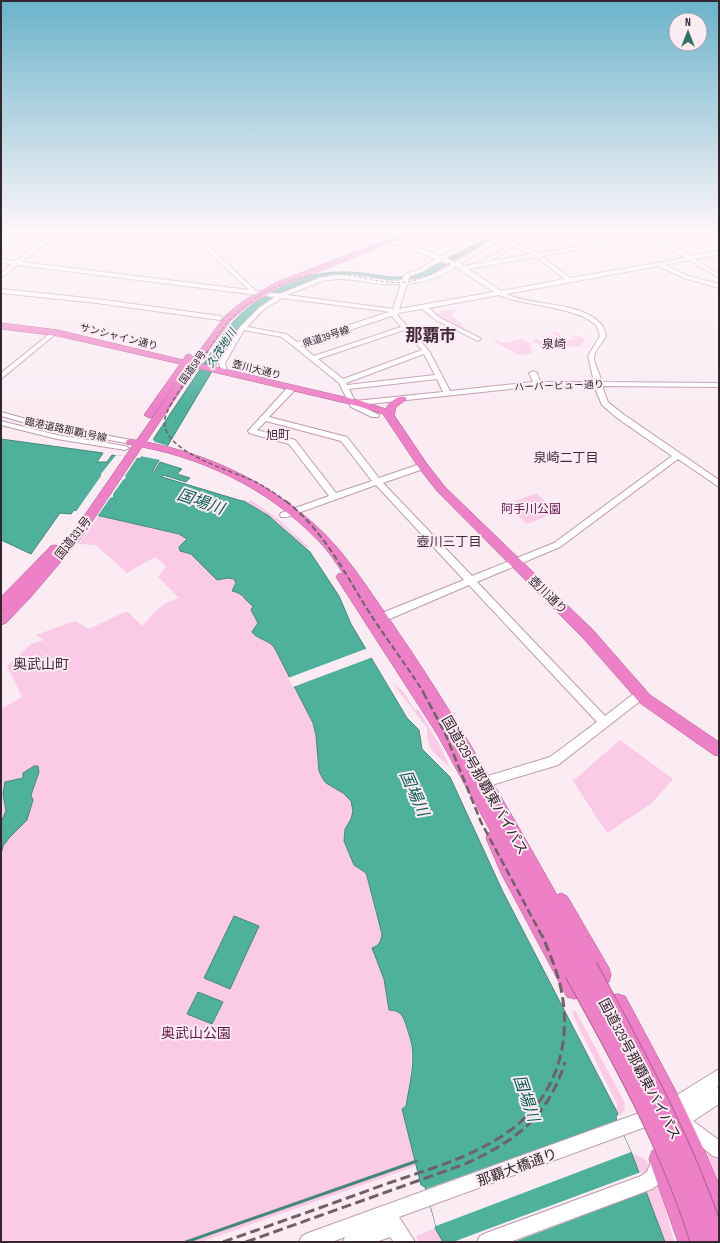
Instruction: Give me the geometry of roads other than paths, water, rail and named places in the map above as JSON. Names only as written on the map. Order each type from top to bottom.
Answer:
[{"type":"highway","name":"国道58号","points":[[193,365],[220,318],[244,298],[268,290]]},
{"type":"highway","name":"国道58号","points":[[135,449],[193,365],[228,318],[261,293]]},
{"type":"highway","name":"サンシャイン通り","points":[[1,326],[55,332],[193,365]]},
{"type":"highway","name":"壺川大通り","points":[[193,365],[291,389]]},
{"type":"highway","points":[[291,389],[328,399],[362,403],[383,411],[390,419]]},
{"type":"highway","points":[[328,399],[347,408],[390,419]]},
{"type":"highway","points":[[390,419],[392,406],[402,399]]},
{"type":"highway","name":"壺川通り","points":[[390,419],[441,489],[593,638],[640,695],[719,750]]},
{"type":"highway","name":"国道329号那覇東バイパス","points":[[135,449],[165,452],[205,462],[237,476],[268,493],[288,513],[328,544],[376,620],[415,687],[484,787],[581,970],[676,1136],[698,1187],[716,1242]]},
{"type":"highway","name":"国道331号","points":[[1,620],[44,575],[135,449]]},
{"type":"highway","name":"国道331号","points":[[1,605],[86,515]]},
{"type":"highway","points":[[484,787],[509,813],[601,972],[659,1079],[702,1169],[719,1214]]},
{"type":"highway","points":[[484,787],[486,820],[507,868],[644,1120],[659,1156],[689,1242]]},
{"type":"highway","name":"国道329号那覇東バイパス","points":[[581,970],[653,1118],[685,1192],[701,1242]]},
{"type":"street","points":[[240,290],[384,309],[395,312]]},
{"type":"street","points":[[240,290],[244,294],[244,298]]},
{"type":"street","points":[[258,290],[261,293]]},
{"type":"street","points":[[219,371],[242,328],[258,312],[279,295],[292,290]]},
{"type":"street","points":[[402,290],[394,316],[426,351],[448,394]]},
{"type":"street","points":[[492,290],[516,302],[571,313],[591,324],[596,334],[585,350],[585,359],[592,380],[597,384],[604,401],[609,408],[719,484]]},
{"type":"street","name":"県道39号線","points":[[296,345],[395,312],[514,290]]},
{"type":"street","points":[[1,291],[97,301],[220,318]]},
{"type":"street","points":[[424,307],[438,319],[478,339]]},
{"type":"street","points":[[242,328],[282,334],[314,359],[375,415]]},
{"type":"street","points":[[314,359],[405,328]]},
{"type":"street","points":[[1,377],[55,332]]},
{"type":"street","points":[[328,399],[340,395],[344,386],[426,351]]},
{"type":"street","points":[[534,373],[537,384]]},
{"type":"street","points":[[344,386],[439,377]]},
{"type":"street","name":"ハーバービュー通り","points":[[362,403],[537,384],[719,385]]},
{"type":"street","points":[[291,389],[252,431],[292,442],[334,497]]},
{"type":"street","name":"臨港道路那覇1号線","points":[[1,414],[135,449]]},
{"type":"street","points":[[264,418],[342,438],[377,482],[604,722]]},
{"type":"street","name":"臨港道路那覇1号線","points":[[1,423],[51,436],[135,449]]},
{"type":"street","points":[[376,620],[552,548],[567,540],[677,456]]},
{"type":"street","points":[[288,513],[423,466]]},
{"type":"street","points":[[484,787],[554,761],[640,695]]},
{"type":"street","name":"那覇大橋通り","points":[[486,1242],[646,1183],[653,1178],[659,1164],[659,1143],[662,1133],[676,1114],[719,1077]]},
{"type":"street","name":"那覇大橋通り","points":[[352,1242],[428,1198],[644,1120],[676,1114],[719,1095]]},
{"type":"street","points":[[676,1114],[719,1150]]},
{"type":"street","points":[[391,1220],[398,1234],[406,1242]]},
{"type":"street","name":"那覇大橋通り","points":[[308,1242],[391,1220]]},
{"type":"water","points":[[275,290],[288,290],[268,301],[236,331],[152,472],[154,472],[160,462],[182,469],[177,474],[190,478],[186,482],[163,475],[162,477],[244,501],[269,516],[310,552],[339,596],[351,624],[407,718],[419,730],[422,749],[450,777],[503,892],[618,1114],[616,1117],[617,1121],[632,1154],[665,1242],[443,1242],[435,1228],[436,1226],[425,1187],[421,1185],[402,1109],[406,1106],[411,1076],[413,1053],[411,1042],[402,1015],[397,1011],[389,1010],[384,979],[372,948],[379,943],[382,934],[366,873],[354,865],[344,841],[345,829],[351,819],[353,811],[351,801],[343,793],[326,783],[323,779],[319,771],[316,735],[313,723],[274,647],[268,642],[254,635],[252,632],[258,623],[251,610],[253,606],[242,595],[232,591],[236,583],[234,579],[228,578],[217,580],[191,554],[180,551],[179,547],[187,539],[179,534],[74,510],[71,514],[60,513],[31,554],[1,540],[1,439],[103,453],[97,462],[107,462],[112,455],[140,459],[227,329],[251,305]]},
{"type":"water","points":[[34,766],[38,766],[39,772],[31,795],[33,800],[27,820],[9,838],[3,846],[2,851],[1,822],[6,811],[3,794],[5,782],[23,778],[23,773]]},
{"type":"water","points":[[234,916],[259,926],[230,989],[204,978]]},
{"type":"water","points":[[198,992],[223,1002],[212,1024],[187,1014]]},
{"type":"waterway","points":[[186,1242],[417,1161]]},
{"type":"railway","points":[[207,352],[225,325],[239,311],[251,301],[270,290]]},
{"type":"railway","points":[[208,351],[172,402],[165,418],[166,430],[173,441],[200,459],[256,482],[287,502]]},
{"type":"railway","points":[[286,501],[311,525],[322,539],[342,567],[369,612],[424,693]]},
{"type":"railway","points":[[423,692],[445,733],[481,822],[542,936]]},
{"type":"railway","points":[[223,1242],[463,1157],[505,1134],[522,1121],[547,1089],[556,1070],[564,1031],[564,1010],[561,989],[555,968],[542,935]]},
{"type":"railway","points":[[246,1242],[465,1164],[500,1146],[528,1125],[539,1112],[549,1098],[558,1081],[565,1062]]},
{"type":"district","name":"那覇市","points":[[431,335]]},
{"type":"district","name":"泉崎","points":[[554,344]]},
{"type":"district","name":"旭町","points":[[278,435]]},
{"type":"district","name":"泉崎二丁目","points":[[566,457]]},
{"type":"district","name":"壺川三丁目","points":[[449,541]]},
{"type":"district","name":"奥武山町","points":[[41,664]]},
{"type":"water label","name":"久茂地川","points":[[221,348]]},
{"type":"water label","name":"国場川","points":[[201,501]]},
{"type":"water label","name":"国場川","points":[[415,793]]},
{"type":"water label","name":"国場川","points":[[527,1098]]},
{"type":"park label","name":"阿手川公園","points":[[531,509]]},
{"type":"park label","name":"奥武山公園","points":[[196,1033]]}]
